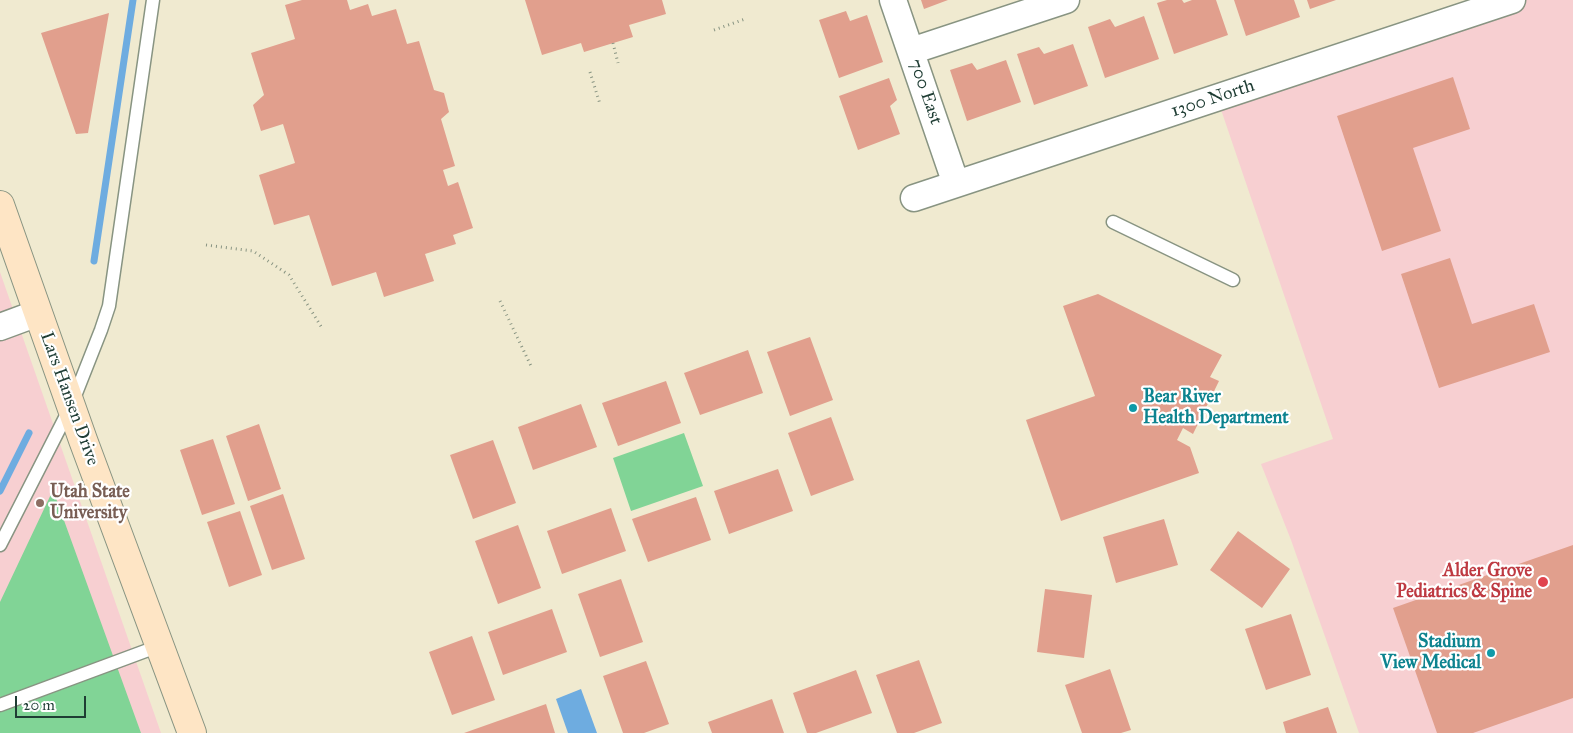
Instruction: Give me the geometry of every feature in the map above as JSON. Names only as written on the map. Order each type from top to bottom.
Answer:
[{"type":"main road","name":"Lars Hansen Drive","points":[[0,205],[71,406],[192,733]]},
{"type":"street","name":"700 East","points":[[893,0],[956,184]]},
{"type":"street","points":[[911,51],[1066,0]]},
{"type":"street","name":"1300 North","points":[[914,198],[1512,0]]},
{"type":"street","points":[[0,327],[38,313]]},
{"type":"lane","points":[[0,545],[71,406],[109,306],[153,0]]},
{"type":"lane","points":[[1113,222],[1233,280]]},
{"type":"lane","points":[[0,705],[159,646]]},
{"type":"path","points":[[714,30],[745,19]]},
{"type":"path","points":[[613,43],[618,63]]},
{"type":"path","points":[[590,72],[600,104]]},
{"type":"path","points":[[206,245],[253,251],[289,275],[322,328]]},
{"type":"path","points":[[500,301],[531,366]]},
{"type":"shaded area","points":[[1479,0],[1573,0],[1573,733],[1359,733],[1291,540],[1261,464],[1333,439],[1214,89]]},
{"type":"shaded area","name":"Utah State University","points":[[0,272],[161,733],[0,733]]},
{"type":"green space","points":[[684,433],[703,486],[631,511],[613,458]]},
{"type":"green space","points":[[53,490],[141,733],[0,733],[0,602]]},
{"type":"water","points":[[581,689],[597,733],[568,733],[556,699]]},
{"type":"building","points":[[302,0],[347,0],[350,10],[368,4],[372,16],[396,9],[407,44],[419,41],[434,90],[444,93],[449,112],[441,119],[455,166],[443,170],[448,186],[458,182],[473,228],[453,235],[456,244],[425,254],[434,281],[384,297],[376,272],[332,286],[309,215],[274,225],[259,175],[295,163],[283,124],[261,131],[253,105],[264,95],[251,53],[295,39],[285,5]]},
{"type":"building","points":[[525,0],[662,0],[666,14],[629,25],[633,37],[584,52],[581,43],[542,55]]},
{"type":"building","points":[[921,0],[948,0],[924,9]]},
{"type":"building","points":[[1167,0],[1182,0],[1184,3],[1192,0],[1216,0],[1228,35],[1174,54],[1157,3]]},
{"type":"building","points":[[1234,0],[1294,0],[1300,17],[1246,36]]},
{"type":"building","points":[[1307,0],[1336,0],[1310,9]]},
{"type":"building","points":[[846,11],[850,21],[867,15],[883,62],[839,78],[819,20]]},
{"type":"building","points":[[109,13],[88,133],[76,134],[41,33]]},
{"type":"building","points":[[1144,16],[1159,59],[1105,78],[1088,27],[1110,19],[1115,27]]},
{"type":"building","points":[[1073,44],[1088,86],[1034,105],[1017,54],[1039,47],[1044,54]]},
{"type":"building","points":[[1006,60],[1021,102],[967,121],[950,70],[972,63],[977,70]]},
{"type":"building","points":[[1453,77],[1470,129],[1413,148],[1441,231],[1382,251],[1337,116]]},
{"type":"building","points":[[889,78],[897,100],[890,106],[900,134],[858,150],[839,96]]},
{"type":"building","points":[[1450,258],[1472,324],[1534,304],[1550,352],[1439,388],[1401,274]]},
{"type":"building","name":"Bear River Health Department","points":[[1098,294],[1222,355],[1210,377],[1219,381],[1193,434],[1183,428],[1177,440],[1190,447],[1199,473],[1061,521],[1026,420],[1095,396],[1063,306]]},
{"type":"building","points":[[810,337],[833,400],[790,416],[767,352]]},
{"type":"building","points":[[748,350],[763,393],[700,415],[684,373]]},
{"type":"building","points":[[666,381],[681,423],[618,446],[602,403]]},
{"type":"building","points":[[581,404],[597,447],[533,470],[518,427]]},
{"type":"building","points":[[831,417],[854,480],[811,496],[788,433]]},
{"type":"building","points":[[259,424],[281,489],[248,501],[226,436]]},
{"type":"building","points":[[213,439],[235,504],[202,515],[180,450]]},
{"type":"building","points":[[493,440],[516,503],[473,519],[450,455]]},
{"type":"building","points":[[778,469],[793,511],[729,534],[714,491]]},
{"type":"building","points":[[283,494],[305,559],[272,570],[250,506]]},
{"type":"building","points":[[696,497],[711,540],[648,562],[632,519]]},
{"type":"building","points":[[611,508],[626,551],[562,574],[547,531]]},
{"type":"building","points":[[240,511],[262,575],[229,587],[207,522]]},
{"type":"building","points":[[1164,519],[1178,565],[1116,583],[1103,537]]},
{"type":"building","points":[[518,525],[541,588],[498,604],[475,541]]},
{"type":"building","points":[[1238,531],[1290,569],[1262,608],[1210,570]]},
{"type":"building","name":"Stadium View Medical","points":[[1573,545],[1573,698],[1473,733],[1437,733],[1393,608]]},
{"type":"building","points":[[621,579],[643,642],[600,657],[578,594]]},
{"type":"building","points":[[1045,589],[1092,595],[1084,658],[1037,652]]},
{"type":"building","points":[[552,609],[567,652],[503,675],[488,632]]},
{"type":"building","points":[[1291,614],[1311,675],[1266,690],[1245,629]]},
{"type":"building","points":[[472,636],[495,700],[452,715],[429,652]]},
{"type":"building","points":[[919,660],[942,723],[914,733],[897,733],[876,675]]},
{"type":"building","points":[[646,661],[669,724],[644,733],[623,733],[603,676]]},
{"type":"building","points":[[1110,669],[1131,730],[1121,733],[1082,733],[1065,685]]},
{"type":"building","points":[[856,670],[872,713],[816,733],[807,733],[793,693]]},
{"type":"building","points":[[772,699],[784,733],[712,733],[708,722]]},
{"type":"building","points":[[546,704],[555,733],[464,733]]},
{"type":"building","points":[[1328,707],[1337,733],[1286,733],[1283,722]]},
{"type":"waterway","points":[[94,261],[133,0]]},
{"type":"waterway","points":[[0,491],[29,433]]},
{"type":"place","name":"Bear River Health Department","points":[[1133,408]]},
{"type":"place","name":"Utah State University","points":[[40,503]]},
{"type":"place","name":"Alder Grove Pediatrics & Spine","points":[[1543,582]]},
{"type":"place","name":"Stadium View Medical","points":[[1491,653]]}]
